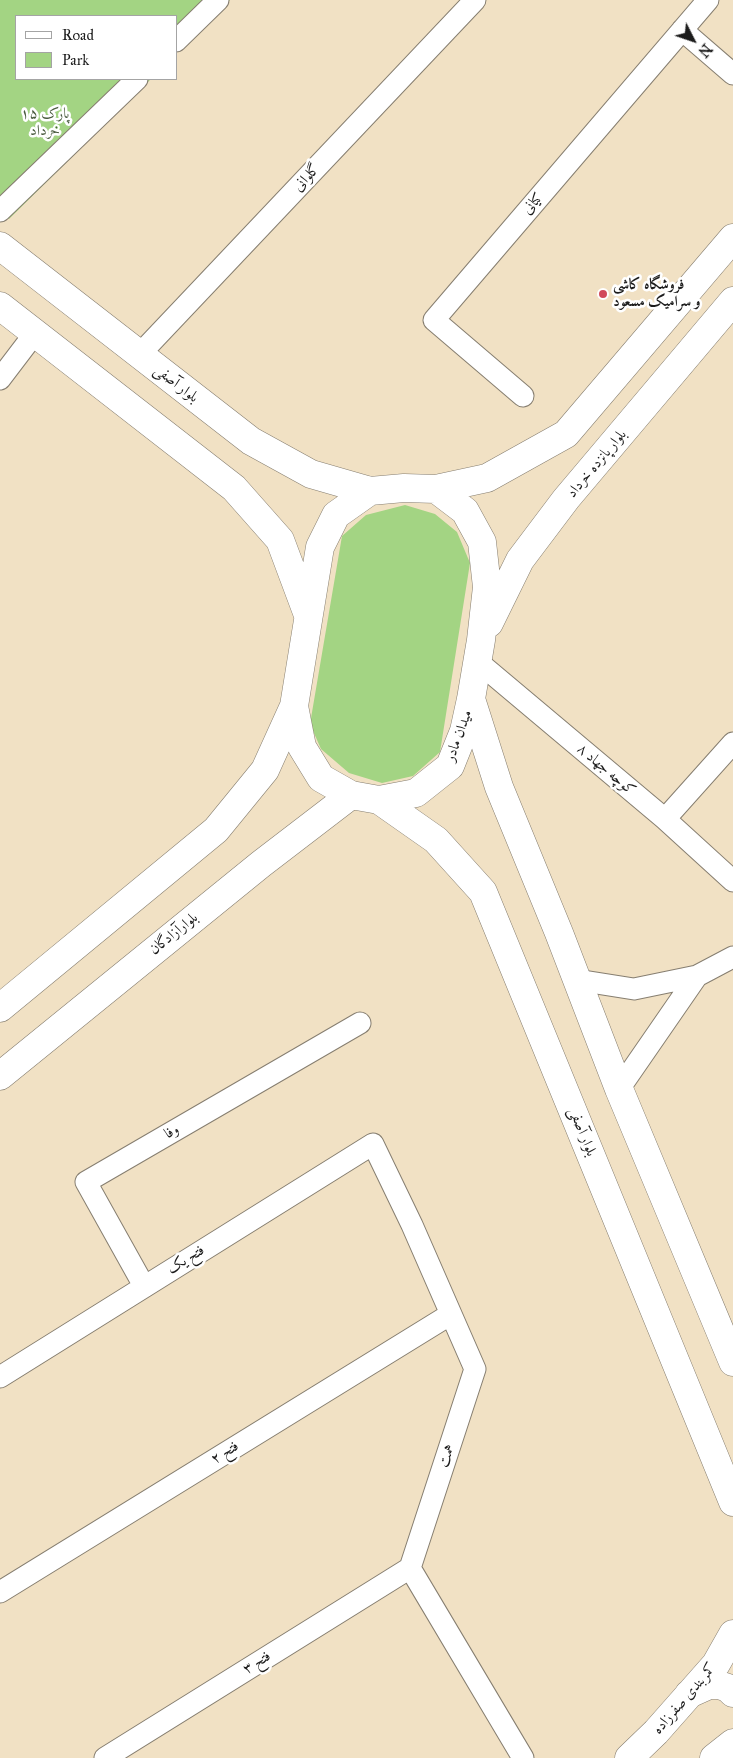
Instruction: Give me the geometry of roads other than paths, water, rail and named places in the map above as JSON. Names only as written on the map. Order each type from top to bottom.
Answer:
[{"type":"main road","points":[[370,491],[404,488],[436,489],[487,478],[566,434],[733,238]]},
{"type":"main road","name":"بلوار آصفی","points":[[0,246],[251,441],[311,474],[370,491]]},
{"type":"main road","name":"بلوار پانزده خرداد","points":[[479,651],[520,560],[566,500],[733,302]]},
{"type":"main road","points":[[0,306],[234,488],[280,540],[308,616]]},
{"type":"main road","name":"میدان مادر","points":[[370,491],[336,515],[320,548],[294,706],[302,747],[321,778],[350,795],[379,800],[416,793],[450,766],[464,731],[471,699],[487,588],[482,542],[465,512],[436,489]]},
{"type":"main road","points":[[471,699],[499,787],[619,1089],[733,1362]]},
{"type":"main road","points":[[0,1008],[216,830],[265,770],[294,706]]},
{"type":"main road","name":"بلوارآزادگان","points":[[0,1076],[261,864],[350,795]]},
{"type":"main road","name":"بلوار آصفی","points":[[379,800],[436,840],[484,892],[733,1502]]},
{"type":"main road","name":"کمربندی صفرزاده","points":[[629,1758],[656,1732],[716,1664],[733,1634]]},
{"type":"main road","points":[[689,1694],[709,1685],[719,1685],[728,1688],[733,1693]]},
{"type":"main road","points":[[714,1758],[733,1743]]},
{"type":"street","points":[[178,39],[218,0]]},
{"type":"street","name":"گلوانی","points":[[139,355],[475,0]]},
{"type":"street","name":"کیانی","points":[[523,396],[434,320],[708,0]]},
{"type":"street","points":[[682,30],[733,74]]},
{"type":"street","points":[[0,210],[136,80]]},
{"type":"street","points":[[0,379],[35,333]]},
{"type":"street","name":"کوچه جهاد ۸","points":[[479,651],[733,881]]},
{"type":"street","points":[[665,819],[733,743]]},
{"type":"street","points":[[577,980],[634,989],[696,976],[733,957]]},
{"type":"street","points":[[619,1089],[696,976]]},
{"type":"street","name":"وفا","points":[[144,1286],[86,1182],[360,1023]]},
{"type":"street","name":"فتح یک","points":[[0,1377],[373,1144]]},
{"type":"street","name":"همت","points":[[373,1144],[412,1225],[475,1369],[410,1568]]},
{"type":"street","name":"فتح ۲","points":[[0,1592],[451,1314]]},
{"type":"street","points":[[410,1568],[523,1758]]},
{"type":"street","name":"فتح ۳","points":[[104,1758],[410,1568]]},
{"type":"place","name":"فروشگاه کاشی و سرامیک مسعود","points":[[603,294]]},
{"type":"park label","name":"پارک ۱۵ خرداد","points":[[45,122]]}]
